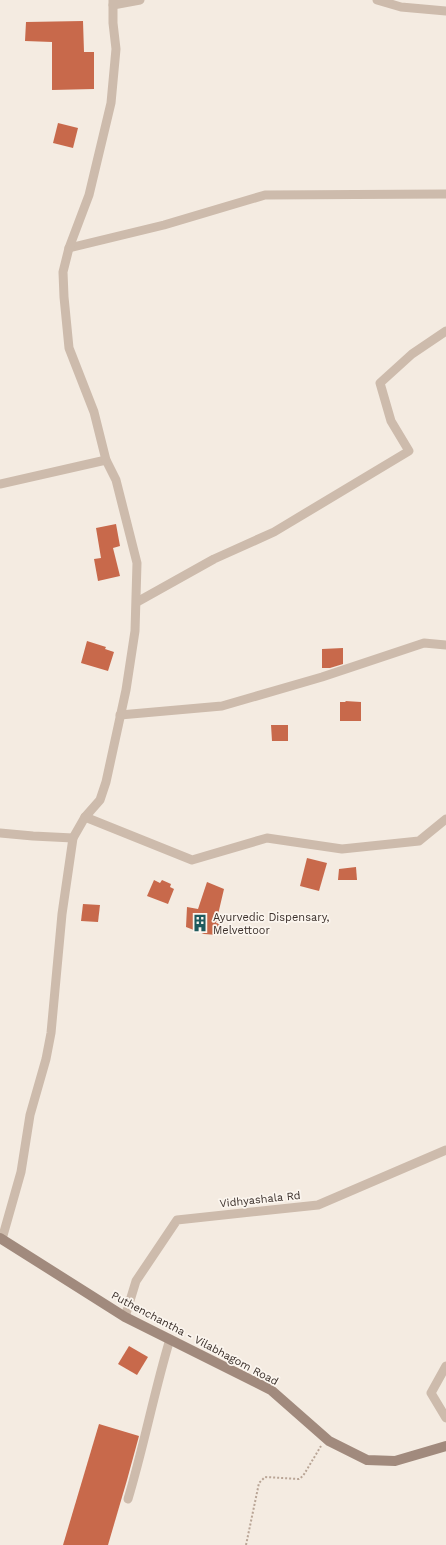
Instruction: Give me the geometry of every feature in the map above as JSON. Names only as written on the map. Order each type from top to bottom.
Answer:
[{"type":"main road","name":"Puthenchantha - Vilabhagom Road","points":[[1,1239],[125,1317],[271,1390],[326,1439],[367,1460],[395,1461],[446,1446]]},
{"type":"street","points":[[1,1239],[21,1172],[28,1140],[30,1115],[46,1059],[62,914],[73,838],[84,817],[100,800],[106,782],[134,638],[137,563],[116,480],[106,460],[94,412],[69,348],[63,272],[69,248],[89,196],[111,103],[116,49],[113,23],[113,3],[140,0]]},
{"type":"street","points":[[377,0],[401,7],[446,12]]},
{"type":"street","points":[[69,248],[164,225],[266,195],[446,194]]},
{"type":"street","points":[[136,602],[214,559],[274,532],[409,451],[391,421],[380,383],[412,354],[446,331]]},
{"type":"street","points":[[0,484],[106,460]]},
{"type":"street","points":[[120,716],[222,706],[322,677],[424,643],[446,645]]},
{"type":"street","points":[[84,817],[192,860],[267,838],[342,849],[419,841],[446,819]]},
{"type":"street","points":[[0,833],[73,838]]},
{"type":"street","name":"Vidhyashala Rd","points":[[125,1317],[136,1280],[177,1220],[318,1205],[446,1150]]},
{"type":"street","points":[[128,1499],[140,1460],[150,1412],[170,1339]]},
{"type":"street","points":[[446,1366],[431,1393],[446,1418]]},
{"type":"path","points":[[246,1545],[258,1483],[265,1477],[299,1479],[303,1476],[326,1439]]},
{"type":"building","points":[[83,21],[84,52],[94,52],[94,89],[52,90],[52,42],[25,41],[26,22]]},
{"type":"building","points":[[58,123],[78,128],[73,148],[53,143]]},
{"type":"building","points":[[116,524],[120,546],[113,548],[120,576],[98,581],[94,559],[101,558],[96,528]]},
{"type":"building","points":[[87,641],[106,647],[105,649],[114,652],[108,671],[81,663]]},
{"type":"building","points":[[343,648],[343,664],[330,668],[322,668],[322,649]]},
{"type":"building","points":[[345,701],[361,702],[361,721],[340,721],[340,702],[346,702]]},
{"type":"building","points":[[271,725],[288,725],[288,741],[272,741]]},
{"type":"building","points":[[307,858],[327,863],[319,891],[300,886]]},
{"type":"building","points":[[356,867],[357,880],[338,880],[339,869]]},
{"type":"building","points":[[154,880],[160,883],[162,880],[171,884],[170,887],[174,889],[168,904],[147,896]]},
{"type":"building","points":[[207,882],[224,889],[216,923],[220,924],[217,935],[204,934],[186,927],[187,907],[198,909]]},
{"type":"building","points":[[83,904],[100,905],[98,922],[81,921]]},
{"type":"building","points":[[129,1346],[148,1357],[137,1375],[118,1364]]},
{"type":"building","points":[[99,1424],[139,1436],[108,1545],[63,1545]]},
{"type":"place","name":"Ayurvedic Dispensary, Melvettoor","points":[[200,923]]}]
